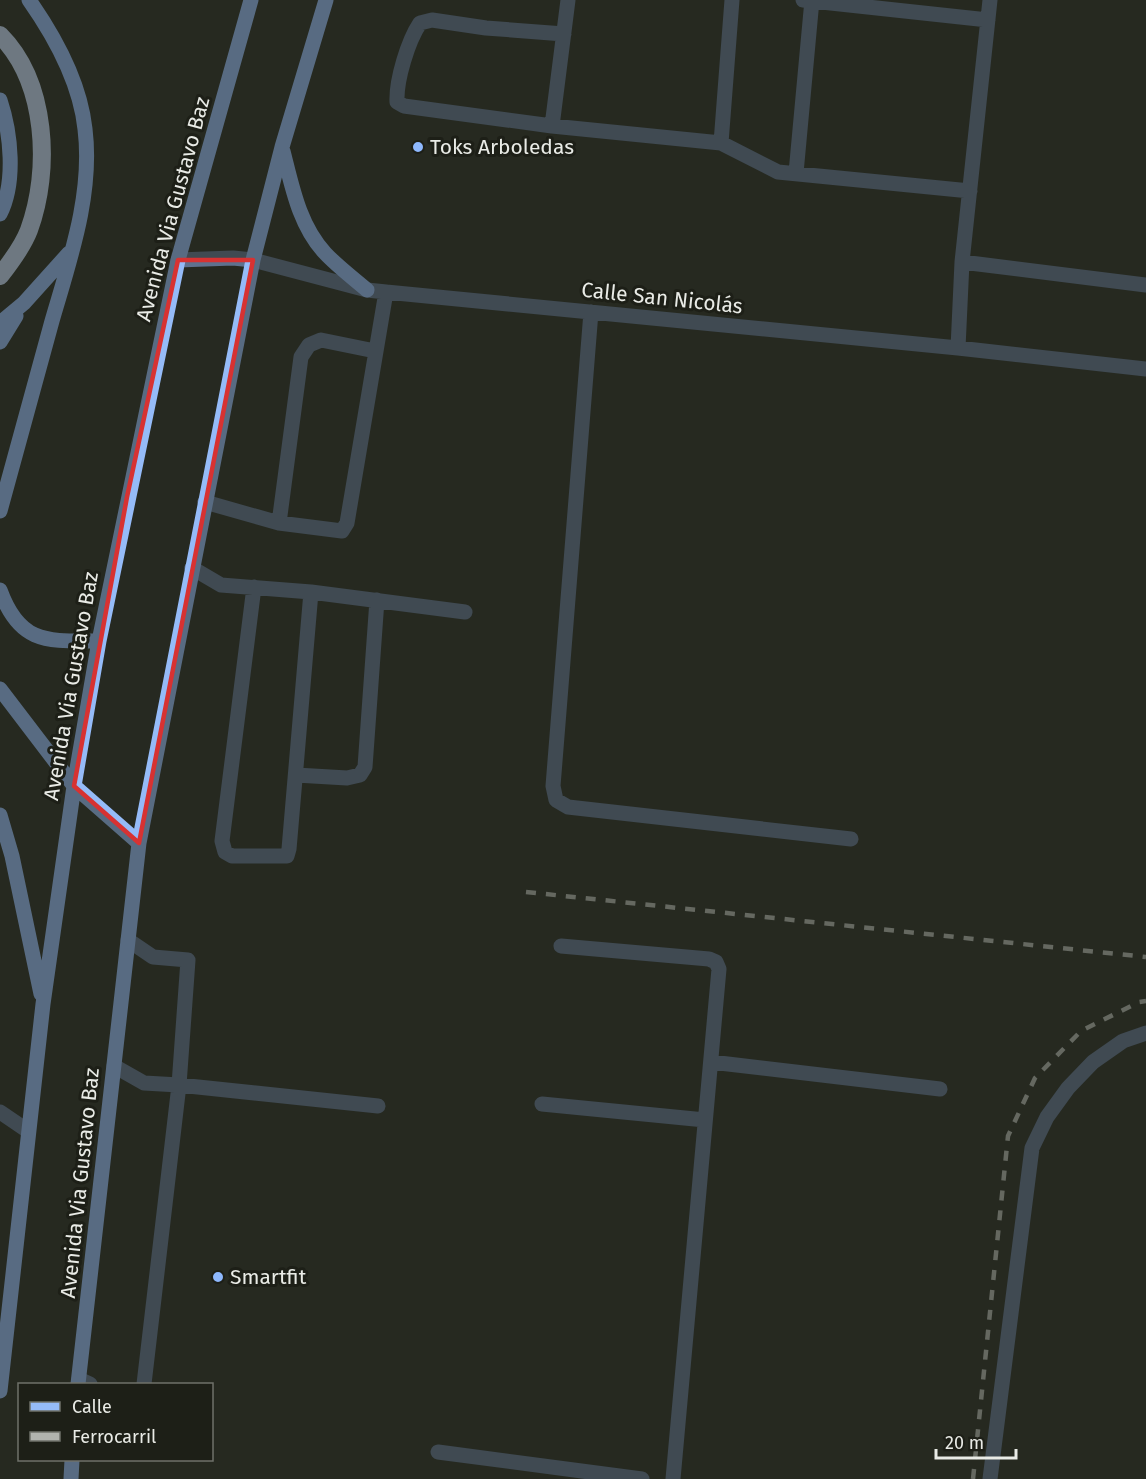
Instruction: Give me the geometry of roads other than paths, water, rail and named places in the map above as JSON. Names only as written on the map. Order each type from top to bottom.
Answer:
[{"type":"highway","points":[[0,35],[25,72],[36,102],[43,146],[37,197],[29,231],[0,276]]},
{"type":"main road","points":[[0,511],[72,250],[85,186],[85,128],[76,92],[63,57],[49,29],[29,0]]},
{"type":"main road","name":"Avenida Via Gustavo Baz","points":[[0,1383],[43,1004],[74,786],[99,641],[178,260],[251,0]]},
{"type":"main road","name":"Avenida Via Gustavo Baz","points":[[82,1383],[139,843],[253,260],[282,147],[326,0]]},
{"type":"main road","points":[[0,100],[11,156],[5,203],[0,214]]},
{"type":"main road","points":[[282,147],[297,207],[309,230],[324,252],[367,290]]},
{"type":"main road","points":[[0,323],[24,303],[72,250]]},
{"type":"main road","points":[[0,342],[24,303]]},
{"type":"main road","points":[[0,590],[7,610],[19,626],[36,637],[56,641],[99,641]]},
{"type":"main road","points":[[0,689],[74,786],[139,843]]},
{"type":"main road","points":[[0,815],[12,856],[43,1004]]},
{"type":"main road","points":[[71,1479],[72,1461]]},
{"type":"street","points":[[552,126],[568,0]]},
{"type":"street","points":[[721,142],[732,0]]},
{"type":"street","points":[[796,174],[809,0],[988,20]]},
{"type":"street","points":[[958,348],[962,262],[990,0]]},
{"type":"street","points":[[564,34],[486,28],[432,20],[420,23],[413,34],[396,91],[397,102],[404,106],[552,126],[721,142],[778,172],[970,191]]},
{"type":"street","name":"Calle San Nicolás","points":[[178,260],[233,258],[253,260],[367,290],[958,348],[1146,369]]},
{"type":"street","points":[[962,262],[1146,285]]},
{"type":"street","points":[[205,502],[279,523],[342,531],[346,523],[386,292]]},
{"type":"street","points":[[591,312],[553,786],[556,800],[568,807],[851,839]]},
{"type":"street","points":[[279,523],[301,357],[309,345],[321,340],[375,351]]},
{"type":"street","points":[[192,568],[221,585],[311,592],[465,612]]},
{"type":"street","points":[[254,587],[222,841],[225,852],[232,856],[287,856],[311,592]]},
{"type":"street","points":[[296,775],[346,778],[360,775],[364,767],[377,600]]},
{"type":"street","points":[[128,940],[153,957],[188,960],[179,1085],[144,1383]]},
{"type":"street","points":[[561,946],[709,958],[716,962],[719,969],[673,1479]]},
{"type":"street","points":[[990,1479],[1032,1148],[1047,1117],[1074,1081],[1093,1062],[1123,1041],[1146,1033]]},
{"type":"street","points":[[711,1062],[940,1089]]},
{"type":"street","points":[[114,1066],[144,1083],[378,1106]]},
{"type":"street","points":[[542,1104],[705,1120]]},
{"type":"street","points":[[0,1112],[28,1131]]},
{"type":"street","points":[[438,1452],[642,1479]]},
{"type":"railway","points":[[526,892],[1146,957]]},
{"type":"railway","points":[[973,1479],[1008,1136],[1035,1078],[1081,1031],[1139,1002],[1146,1001]]},
{"type":"place","name":"Toks Arboledas","points":[[418,147]]},
{"type":"place","name":"Smartfit","points":[[218,1277]]}]
